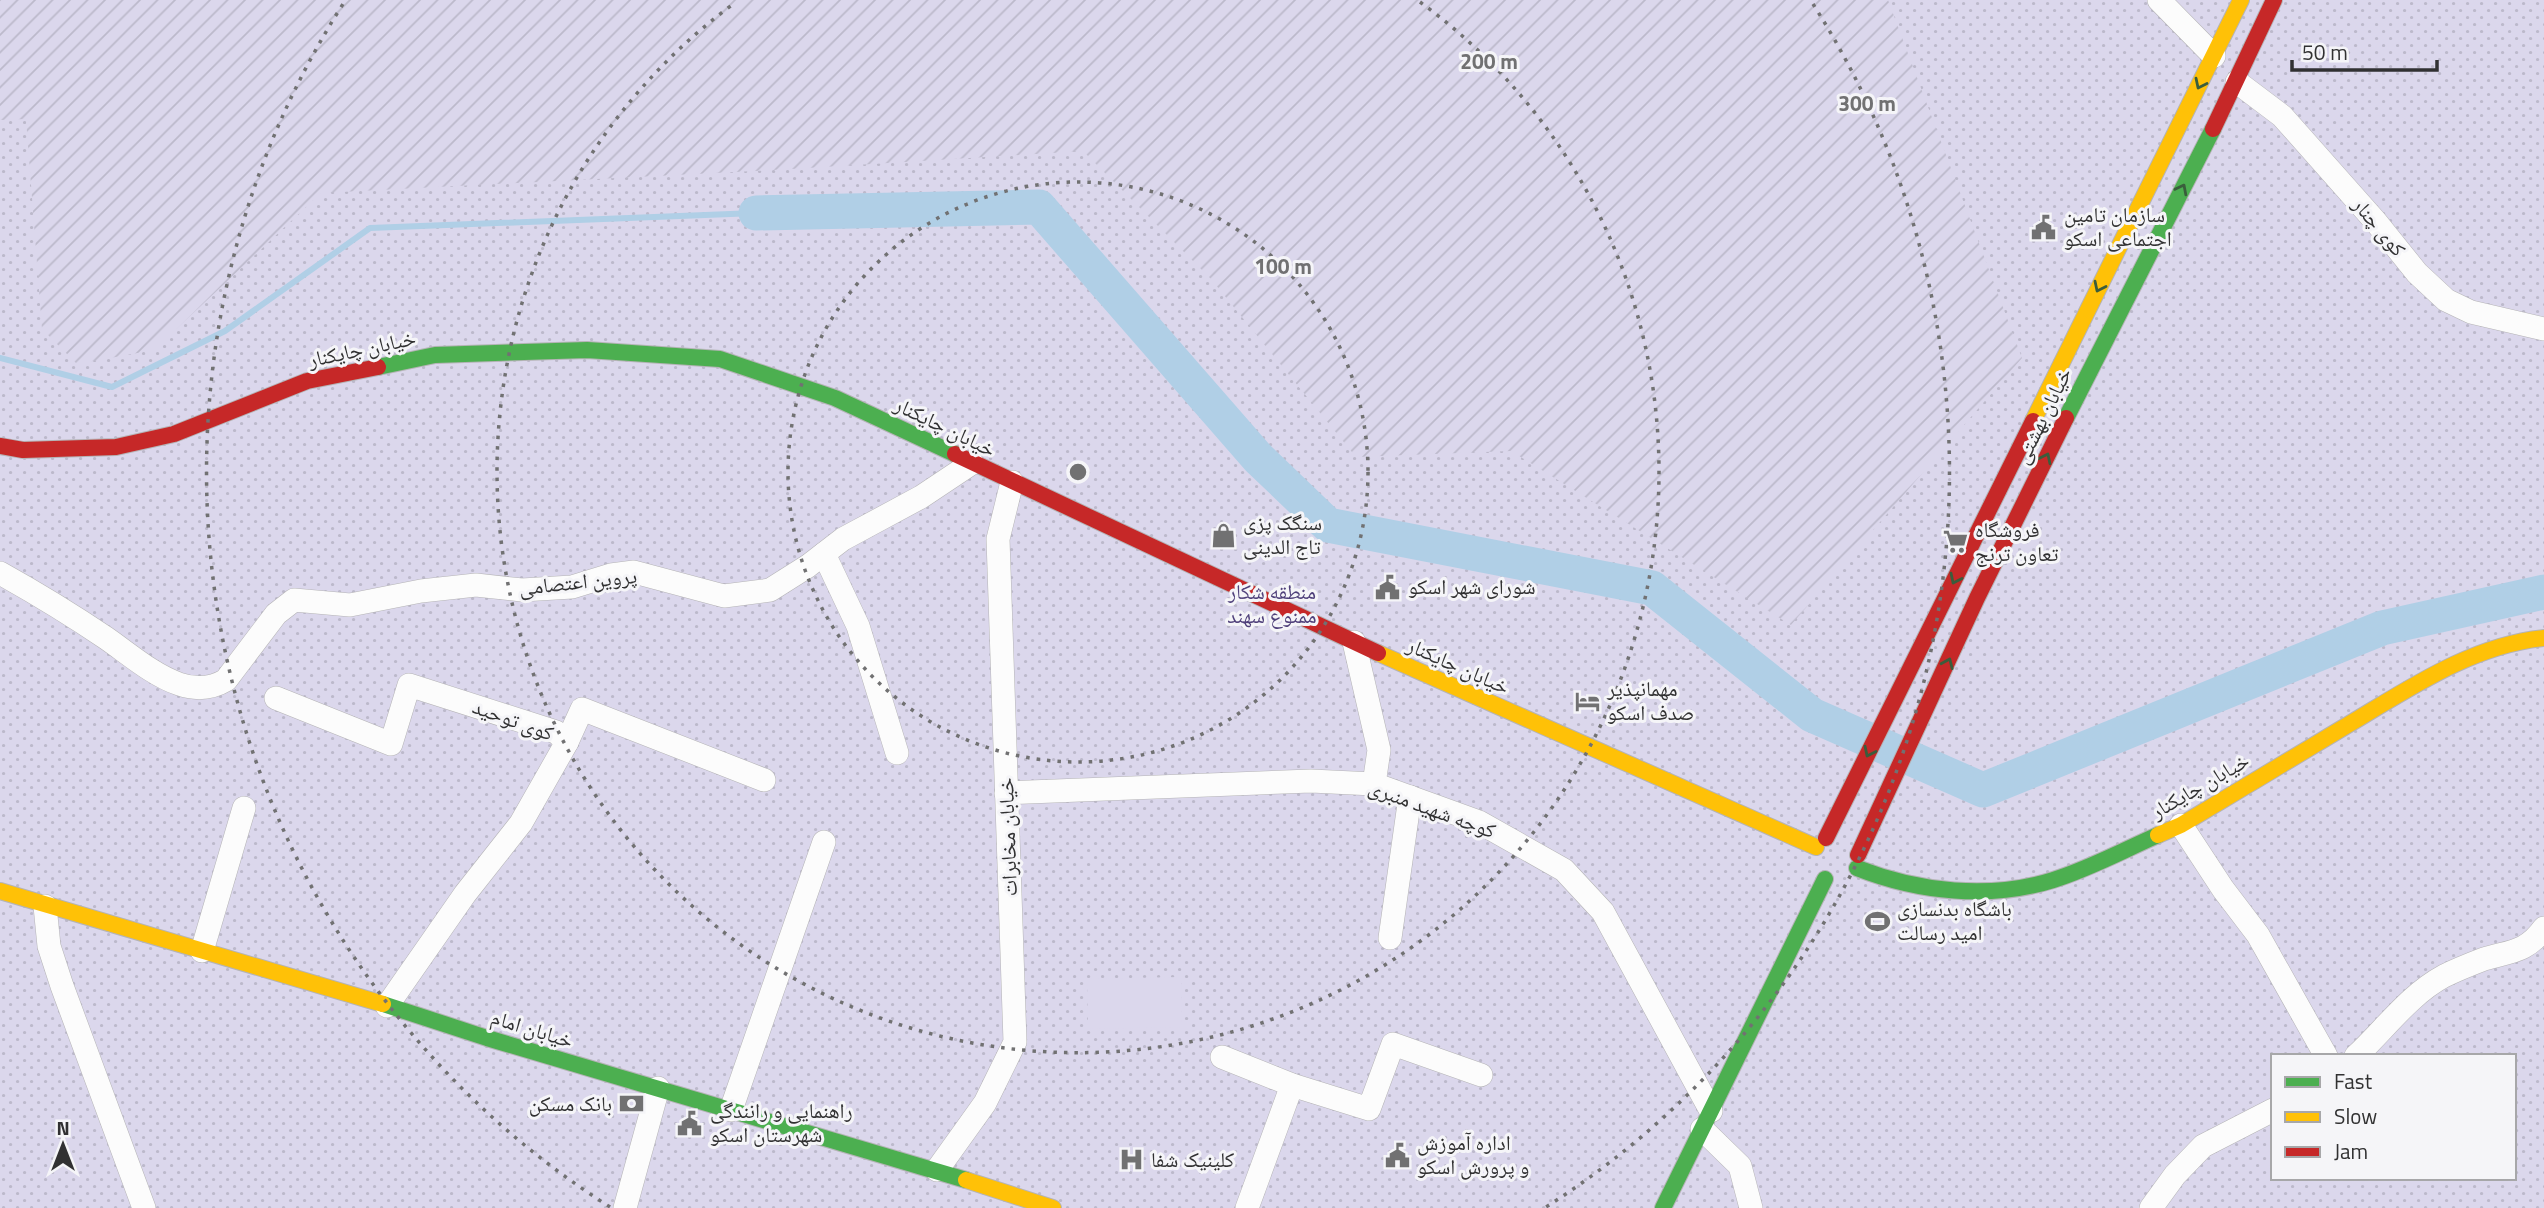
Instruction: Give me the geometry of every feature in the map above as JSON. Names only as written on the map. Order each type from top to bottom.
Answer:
[{"type":"main road","name":"خیابان بهشتی","points":[[1833,864],[1849,793],[2241,0]]},
{"type":"main road","name":"خیابان بهشتی","points":[[1833,864],[1881,808],[1982,586],[2237,82],[2274,0]]},
{"type":"main road","name":"خیابان چایکنار","points":[[0,446],[23,450],[116,447],[174,434],[307,381],[435,355],[587,350],[720,359],[835,398],[1833,864],[1887,880],[1950,891],[2000,890],[2053,880],[2180,825],[2400,694],[2476,654],[2522,640],[2544,638]]},
{"type":"main road","points":[[1663,1208],[1833,864]]},
{"type":"main road","name":"خیابان امام","points":[[0,891],[937,1171],[1052,1208]]},
{"type":"street","points":[[2159,0],[2214,56]]},
{"type":"street","name":"کوی چنار","points":[[2237,82],[2282,116],[2376,222],[2417,273],[2445,300],[2471,312],[2544,329]]},
{"type":"street","name":"پروین اعتصامی","points":[[0,573],[180,685],[215,687],[226,680],[276,614],[294,600],[350,605],[421,591],[476,585],[522,590],[572,587],[611,575],[634,572],[724,596],[770,590],[808,566],[843,538],[921,497],[972,463]]},
{"type":"street","name":"خیابان مخابرات","points":[[937,1171],[985,1103],[1015,1042],[998,538],[1012,482]]},
{"type":"street","points":[[824,554],[858,626],[897,753]]},
{"type":"street","points":[[1354,642],[1379,750],[1374,784]]},
{"type":"street","name":"کوی توحید","points":[[276,698],[391,744],[409,685],[556,732],[567,742],[521,823],[465,894],[387,1006]]},
{"type":"street","points":[[567,742],[582,709],[764,780]]},
{"type":"street","name":"کوچه شهید منبری","points":[[1006,793],[1311,781],[1374,784],[1479,822],[1564,870],[1603,912],[1707,1120],[1740,1166],[1751,1208]]},
{"type":"street","points":[[1390,938],[1410,797]]},
{"type":"street","points":[[202,951],[244,808]]},
{"type":"street","points":[[2180,825],[2258,935],[2325,1054]]},
{"type":"street","points":[[730,1110],[824,842]]},
{"type":"street","points":[[45,906],[49,946],[62,986],[144,1208]]},
{"type":"street","points":[[2358,1054],[2408,1003],[2444,976],[2484,959],[2518,952],[2542,941]]},
{"type":"street","points":[[1222,1057],[1292,1085],[1369,1109],[1393,1044],[1481,1075]]},
{"type":"street","points":[[1247,1208],[1292,1085]]},
{"type":"street","points":[[625,1208],[658,1088]]},
{"type":"street","points":[[2151,1208],[2175,1175],[2203,1146],[2271,1111]]},
{"type":"green space","name":"منطقه شکار ممنوع سهند","points":[[0,0],[2544,0],[2544,1208],[0,1208]]},
{"type":"green space","points":[[0,0],[1888,0],[2022,358],[1791,625],[1511,451],[1356,457],[1211,279],[1083,151],[321,193],[154,350],[77,364],[42,329],[26,119],[0,120]]},
{"type":"green space","points":[[1181,977],[1182,1027],[1088,1029],[1087,979]]},
{"type":"waterway","points":[[756,213],[1039,207],[1258,458],[1328,525],[1652,588],[1812,715],[1983,790],[2382,628],[2544,592]]},
{"type":"waterway","points":[[0,358],[112,387],[225,331],[370,228],[756,213]]},
{"type":"traffic: fast","points":[[2066,418],[2213,129]]},
{"type":"traffic: fast","points":[[378,367],[435,355],[587,350],[720,359],[835,398],[955,454]]},
{"type":"traffic: fast","points":[[1857,868],[1929,888],[2004,890],[2066,876],[2158,835]]},
{"type":"traffic: fast","points":[[1663,1208],[1825,879]]},
{"type":"traffic: fast","points":[[383,1004],[487,1038],[966,1180]]},
{"type":"traffic: slow","points":[[2033,421],[2241,0]]},
{"type":"traffic: slow","points":[[2158,835],[2181,825],[2440,671],[2491,650],[2544,638]]},
{"type":"traffic: slow","points":[[1378,653],[1816,847]]},
{"type":"traffic: slow","points":[[0,891],[383,1004]]},
{"type":"traffic: slow","points":[[966,1180],[1053,1208]]},
{"type":"traffic: jam","points":[[2213,129],[2274,0]]},
{"type":"traffic: jam","points":[[0,446],[23,450],[116,447],[174,434],[307,381],[378,367]]},
{"type":"traffic: jam","points":[[1858,855],[1977,598],[2066,418]]},
{"type":"traffic: jam","points":[[1826,838],[2033,421]]},
{"type":"traffic: jam","points":[[955,454],[1378,653]]},
{"type":"place","name":"سازمان تامین اجتماعی اسکو","points":[[2044,227]]},
{"type":"place","name":"سنگک پزی تاج الدینی","points":[[1223,535]]},
{"type":"place","name":"فروشگاه تعاون ترنج","points":[[1955,542]]},
{"type":"place","name":"شورای شهر اسکو","points":[[1388,587]]},
{"type":"place","name":"مهمانپذیر صدف اسکو","points":[[1587,701]]},
{"type":"place","name":"باشگاه بدنسازی امید رسالت","points":[[1877,921]]},
{"type":"place","name":"بانک مسکن","points":[[632,1104]]},
{"type":"place","name":"راهنمایی و رانندگی شهرستان اسکو","points":[[690,1123]]},
{"type":"place","name":"اداره آموزش و پرورش اسکو","points":[[1397,1155]]},
{"type":"place","name":"کلینیک شفا","points":[[1131,1160]]}]
